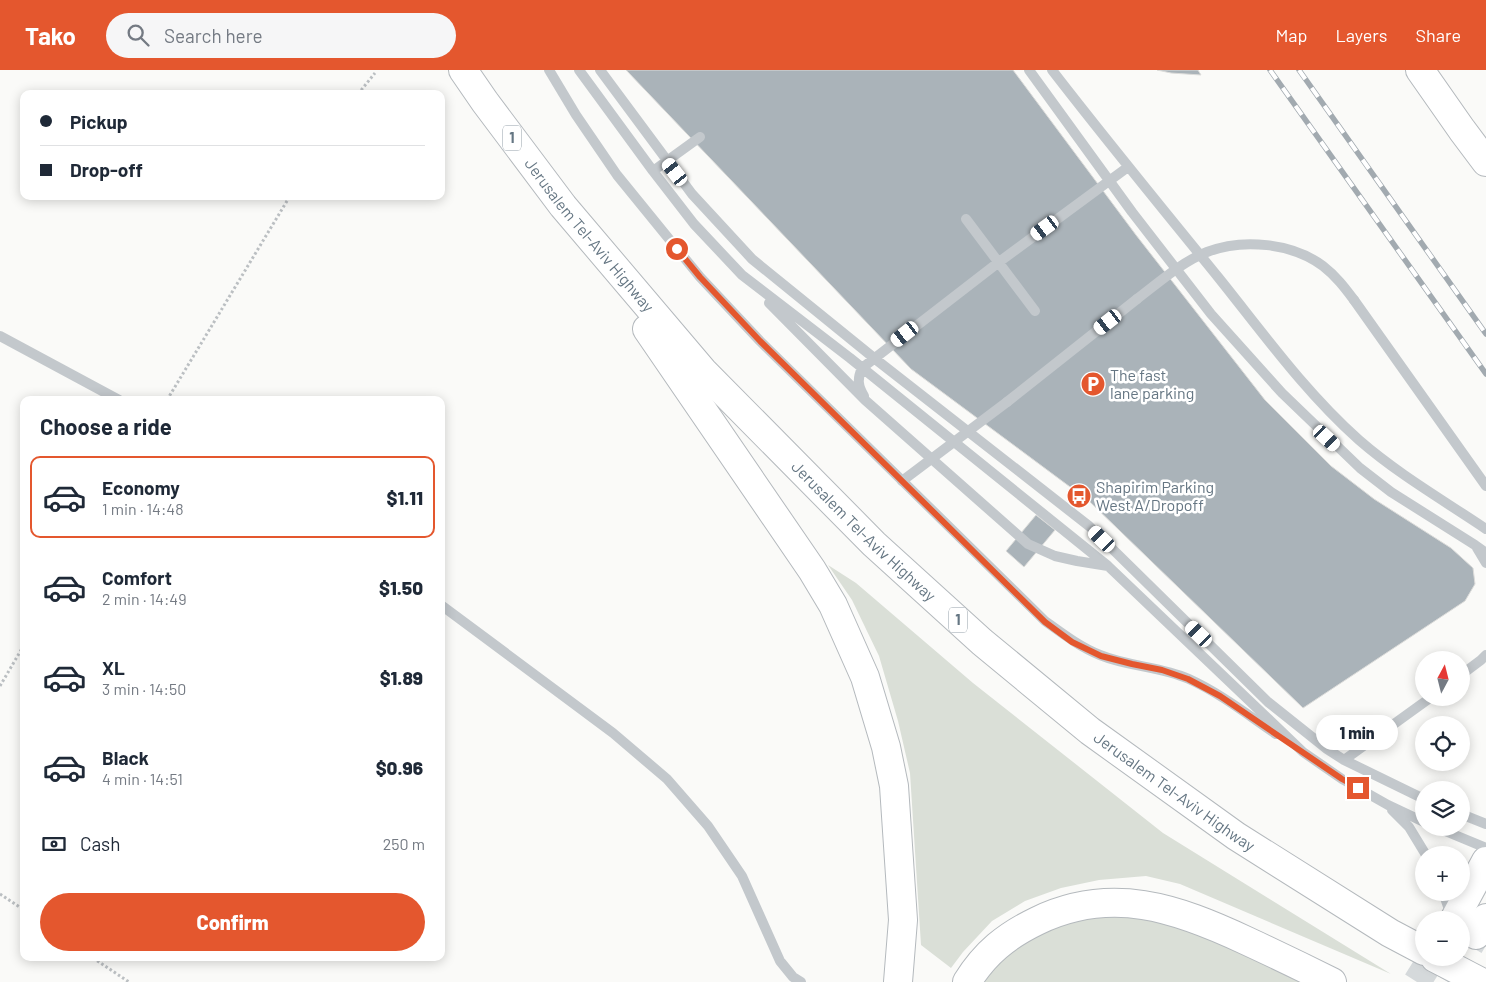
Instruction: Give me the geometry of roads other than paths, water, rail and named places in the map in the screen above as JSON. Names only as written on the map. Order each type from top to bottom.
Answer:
[{"type":"highway","name":"Jerusalem Tel-Aviv Highway","points":[[463,70],[563,206],[703,371],[874,544],[982,642],[1090,731],[1236,836],[1390,933],[1415,946]]},
{"type":"highway","points":[[1420,70],[1486,162]]},
{"type":"highway","points":[[1462,130],[1486,168]]},
{"type":"highway","points":[[563,206],[812,570],[833,604],[849,638],[865,677],[877,715],[894,786],[903,920],[898,982]]},
{"type":"highway","points":[[1473,924],[1486,861]]},
{"type":"highway","points":[[967,982],[987,955],[1023,927],[1050,914],[1098,903],[1127,903],[1173,911],[1211,924],[1332,982]]},
{"type":"highway","points":[[1450,966],[1481,982]]},
{"type":"lane","points":[[549,70],[576,115],[617,175],[700,277],[760,341],[1045,622],[1072,642],[1101,656],[1162,670],[1188,679],[1220,696],[1342,779],[1415,818]]},
{"type":"lane","points":[[579,70],[694,224],[865,400],[1028,544],[1055,556],[1108,566]]},
{"type":"lane","points":[[600,70],[692,194],[752,260],[1089,526],[1268,702],[1327,749],[1344,760],[1415,795]]},
{"type":"lane","points":[[1029,70],[1109,180],[1211,314],[1295,406],[1360,468],[1390,492],[1486,553]]},
{"type":"lane","points":[[1052,70],[1300,380],[1326,409],[1389,464],[1486,529]]},
{"type":"lane","points":[[653,171],[700,137]]},
{"type":"lane","points":[[865,400],[859,388],[858,376],[862,368],[999,262],[1128,167]]},
{"type":"lane","points":[[966,219],[1035,311]]},
{"type":"lane","points":[[902,481],[1186,263],[1206,252],[1224,246],[1252,243],[1280,246],[1322,266],[1336,278],[1354,300],[1486,486]]},
{"type":"lane","points":[[742,275],[862,368],[1108,566],[1303,752]]},
{"type":"lane","points":[[0,336],[112,396]]},
{"type":"lane","points":[[1476,545],[1486,563]]},
{"type":"lane","points":[[445,608],[613,732],[667,779],[708,826],[742,876],[780,961],[793,976],[802,982]]},
{"type":"lane","points":[[1470,668],[1486,655]]},
{"type":"lane","points":[[1344,760],[1419,706]]},
{"type":"lane","points":[[1388,805],[1409,828],[1420,846]]},
{"type":"lane","points":[[1470,818],[1486,824]]},
{"type":"lane","points":[[1457,836],[1486,848]]},
{"type":"lane","points":[[1451,901],[1473,924]]},
{"type":"tunnel","points":[[1448,982],[1476,935]]},
{"type":"tunnel","points":[[1417,982],[1427,966]]},
{"type":"railway","points":[[1270,70],[1486,374]]},
{"type":"railway","points":[[1299,70],[1486,334]]},
{"type":"place","name":"The fast lane parking","points":[[1093,384]]},
{"type":"place","name":"Shapirim Parking West A/Dropoff","points":[[1079,496]]}]
